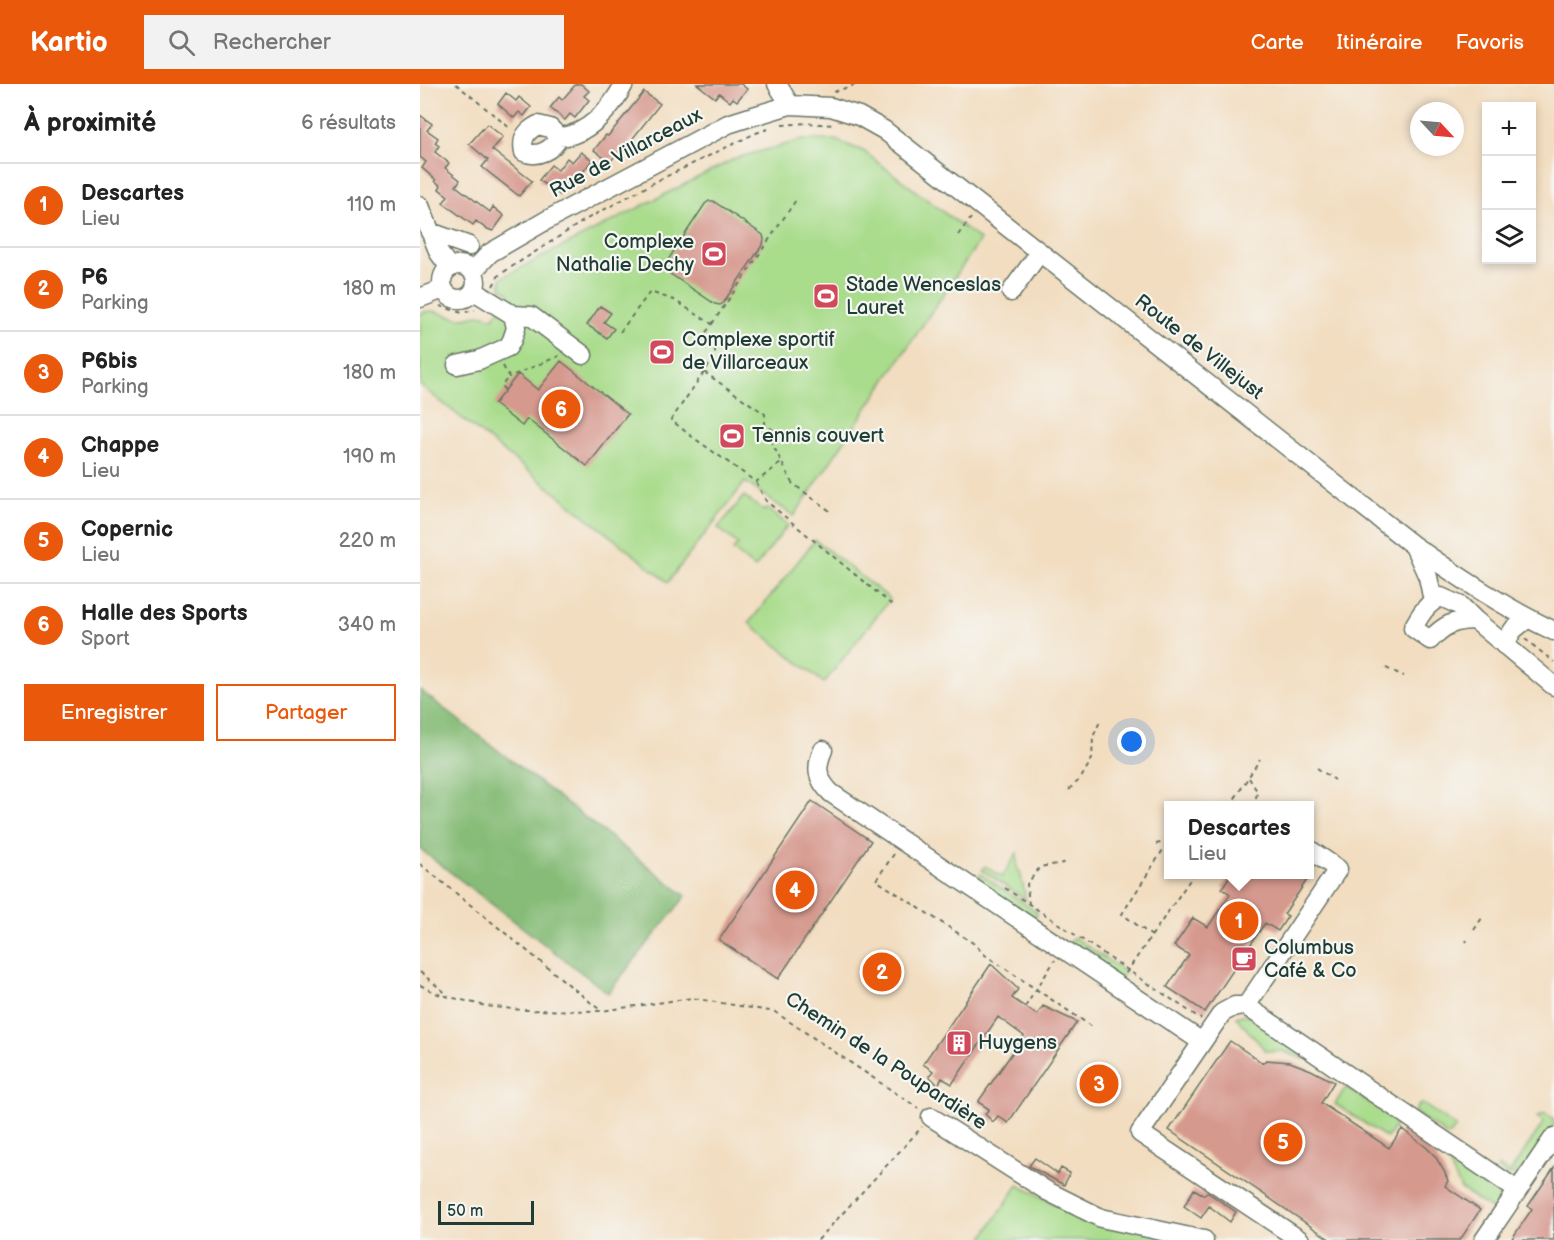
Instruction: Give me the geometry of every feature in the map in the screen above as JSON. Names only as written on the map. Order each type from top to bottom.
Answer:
[{"type":"street","points":[[525,135],[538,125],[550,128],[559,137],[572,137],[592,124],[613,101],[624,84]]},
{"type":"street","points":[[777,84],[790,105]]},
{"type":"street","name":"Rue de Villarceaux","points":[[473,271],[490,253],[608,186],[728,124],[790,105],[814,106]]},
{"type":"street","name":"Route de Villejust","points":[[814,106],[831,107],[859,116],[884,130],[1414,546],[1527,619],[1554,632]]},
{"type":"street","points":[[424,219],[438,253],[450,268]]},
{"type":"street","points":[[424,219],[469,246]]},
{"type":"street","points":[[1011,292],[1040,252]]},
{"type":"street","points":[[441,298],[443,275],[450,268],[464,266],[473,271],[480,295]]},
{"type":"street","points":[[420,298],[450,297],[460,300],[480,295],[513,315],[531,316],[580,352]]},
{"type":"street","points":[[457,365],[479,360],[508,347],[516,328],[513,315]]},
{"type":"street","points":[[1414,546],[1428,577],[1432,601]]},
{"type":"street","points":[[1475,620],[1458,620],[1440,629],[1430,639],[1413,628],[1419,616],[1432,601],[1441,597],[1461,606],[1554,686]]},
{"type":"street","points":[[1504,645],[1513,630],[1527,619]]},
{"type":"street","points":[[822,750],[817,771],[822,784],[831,793],[1202,1042]]},
{"type":"street","points":[[1246,1006],[1338,868],[1314,853]]},
{"type":"street","points":[[1300,1240],[1140,1133],[1215,1022],[1222,1013],[1235,1006],[1246,1006],[1306,1045],[1517,1190]]},
{"type":"street","name":"Chemin de la Poupardière","points":[[931,1117],[1047,1191],[1101,1218],[1204,1240]]},
{"type":"street","points":[[1484,1240],[1554,1137]]},
{"type":"path","points":[[456,84],[517,134],[525,135]]},
{"type":"path","points":[[780,125],[808,123],[839,125]]},
{"type":"path","points":[[441,298],[462,313],[482,309],[480,295],[499,275],[585,220],[659,180],[756,133],[772,128]]},
{"type":"path","points":[[796,200],[703,337],[716,353],[671,420],[756,482],[766,501],[892,605]]},
{"type":"path","points":[[958,234],[972,216]]},
{"type":"path","points":[[620,332],[650,292],[674,300],[712,324]]},
{"type":"path","points":[[505,390],[501,386],[509,376],[580,352]]},
{"type":"path","points":[[498,358],[509,376]]},
{"type":"path","points":[[704,372],[765,414],[765,424],[777,433],[771,441],[792,483],[797,489],[830,511]]},
{"type":"path","points":[[756,482],[782,462]]},
{"type":"path","points":[[1386,668],[1404,676]]},
{"type":"path","points":[[1070,790],[1081,778],[1092,759],[1093,737],[1101,719]]},
{"type":"path","points":[[1233,801],[1260,759]]},
{"type":"path","points":[[1317,768],[1335,780]]},
{"type":"path","points":[[1248,777],[1257,791],[1256,801]]},
{"type":"path","points":[[907,843],[900,845],[876,880],[973,943],[985,955],[1091,1026]]},
{"type":"path","points":[[1156,844],[1164,843]]},
{"type":"path","points":[[1152,936],[1122,914],[1164,848]]},
{"type":"path","points":[[1029,904],[1027,884],[1040,867],[1069,862]]},
{"type":"path","points":[[420,864],[601,1011]]},
{"type":"path","points":[[1118,986],[1191,879]]},
{"type":"path","points":[[1005,888],[1129,969],[1198,1018],[1215,1022]]},
{"type":"path","points":[[1474,930],[1482,918]]},
{"type":"path","points":[[1025,1007],[1063,948]]},
{"type":"path","points":[[420,972],[450,997]]},
{"type":"path","name":"Chemin de la Poupardière","points":[[420,985],[438,994],[486,1006],[523,1010],[601,1011],[692,998],[775,1012],[931,1117]]},
{"type":"path","points":[[818,1240],[931,1117]]},
{"type":"green space","name":"Complexe sportif de Villarceaux","points":[[802,140],[835,140],[863,151],[980,240],[794,516],[745,482],[668,582],[420,385],[420,314],[435,311],[459,318],[479,315],[493,318],[509,293],[501,287],[501,278],[736,158]]},
{"type":"green space","points":[[744,496],[764,511],[767,508],[788,525],[755,568],[733,550],[738,544],[718,528]]},
{"type":"green space","points":[[815,540],[890,599],[824,683],[749,623]]},
{"type":"green space","points":[[420,690],[686,896],[608,993],[420,849]]},
{"type":"green space","points":[[1017,853],[1017,870],[1020,871],[1026,900],[982,870],[985,866],[1002,877]]},
{"type":"green space","points":[[980,874],[1037,912],[1033,921],[977,885]]},
{"type":"green space","points":[[1074,937],[1125,972],[1120,980],[1068,946]]},
{"type":"green space","points":[[1246,1014],[1307,1055],[1304,1059],[1283,1051],[1266,1051],[1236,1017]]},
{"type":"green space","points":[[1346,1087],[1398,1121],[1387,1138],[1335,1104]]},
{"type":"green space","points":[[1423,1104],[1456,1127],[1448,1136],[1414,1112],[1419,1105]]},
{"type":"green space","points":[[1544,1113],[1553,1118],[1554,1125],[1533,1157],[1519,1171],[1512,1174],[1505,1174],[1497,1169],[1499,1166],[1508,1172],[1511,1171],[1544,1122],[1537,1117]]},
{"type":"green space","points":[[1443,1152],[1495,1184],[1499,1198],[1494,1211],[1461,1189]]},
{"type":"green space","points":[[1018,1185],[1063,1208],[1188,1240],[983,1240]]},
{"type":"building","points":[[576,84],[581,84],[589,91],[584,96],[589,100],[575,118],[570,114],[565,120],[550,108],[559,97],[562,100]]},
{"type":"building","points":[[697,84],[741,84],[747,89],[737,101],[733,98],[730,102],[719,93],[715,98]]},
{"type":"building","points":[[644,92],[660,104],[626,147],[625,144],[610,162],[594,150]]},
{"type":"building","points":[[506,93],[516,101],[519,97],[531,107],[524,116],[519,112],[514,118],[498,104]]},
{"type":"building","points":[[420,115],[432,124],[427,130],[438,138],[435,143],[439,146],[435,152],[449,163],[445,168],[460,180],[456,186],[490,212],[493,207],[504,216],[493,231],[476,221],[473,225],[443,203],[448,196],[439,189],[441,186],[436,180],[422,168],[426,162],[420,157]]},
{"type":"building","points":[[487,124],[503,137],[492,150],[532,181],[519,196],[482,167],[488,160],[469,144]]},
{"type":"building","points":[[581,152],[592,160],[580,176],[577,173],[560,195],[539,180],[551,165],[558,170],[567,158],[572,162]]},
{"type":"building","name":"Complexe Nathalie Dechy","points":[[709,201],[713,201],[763,235],[764,239],[763,244],[720,305],[715,304],[666,271],[664,266]]},
{"type":"building","points":[[600,306],[611,313],[604,322],[614,329],[607,338],[587,325]]},
{"type":"building","points":[[561,361],[628,414],[587,466],[527,419],[522,426],[494,404],[518,374],[538,390]]},
{"type":"building","points":[[812,801],[871,841],[778,979],[719,940]]},
{"type":"building","points":[[1228,879],[1308,879],[1284,914],[1288,916],[1278,931],[1265,923],[1205,1012],[1167,987],[1189,955],[1174,946],[1193,918],[1208,927],[1230,894],[1222,888]]},
{"type":"building","name":"Huygens","points":[[991,964],[1018,989],[1012,998],[1037,1015],[1043,1006],[1077,1022],[1008,1123],[998,1116],[993,1122],[985,1114],[989,1109],[978,1102],[1024,1036],[998,1017],[952,1084],[942,1078],[938,1085],[929,1076],[933,1071],[923,1064]]},
{"type":"building","points":[[1230,1041],[1263,1063],[1266,1060],[1290,1062],[1334,1082],[1321,1103],[1389,1148],[1402,1129],[1426,1147],[1444,1171],[1448,1181],[1445,1186],[1480,1210],[1460,1240],[1331,1240],[1169,1130]]},
{"type":"building","points":[[1035,1158],[1058,1174],[1061,1168],[1070,1173],[1064,1185],[1029,1166]]},
{"type":"building","points":[[1554,1168],[1554,1240],[1511,1240],[1532,1209],[1528,1206]]},
{"type":"building","points":[[1194,1189],[1204,1195],[1207,1192],[1236,1212],[1230,1222],[1209,1206],[1201,1218],[1184,1206]]},
{"type":"place","name":"Complexe Nathalie Dechy","points":[[714,254]]},
{"type":"place","name":"Stade Wenceslas Lauret","points":[[826,296]]},
{"type":"place","name":"Complexe sportif de Villarceaux","points":[[662,352]]},
{"type":"place","name":"Halle des Sports","points":[[561,409]]},
{"type":"place","name":"Tennis couvert","points":[[732,436]]},
{"type":"place","name":"Chappe","points":[[795,890]]},
{"type":"place","name":"Descartes","points":[[1239,921]]},
{"type":"place","name":"Columbus Café & Co","points":[[1244,959]]},
{"type":"place","name":"P6","points":[[882,972]]},
{"type":"place","name":"Huygens","points":[[959,1043]]},
{"type":"place","name":"P6bis","points":[[1099,1084]]},
{"type":"place","name":"Copernic","points":[[1283,1142]]}]
